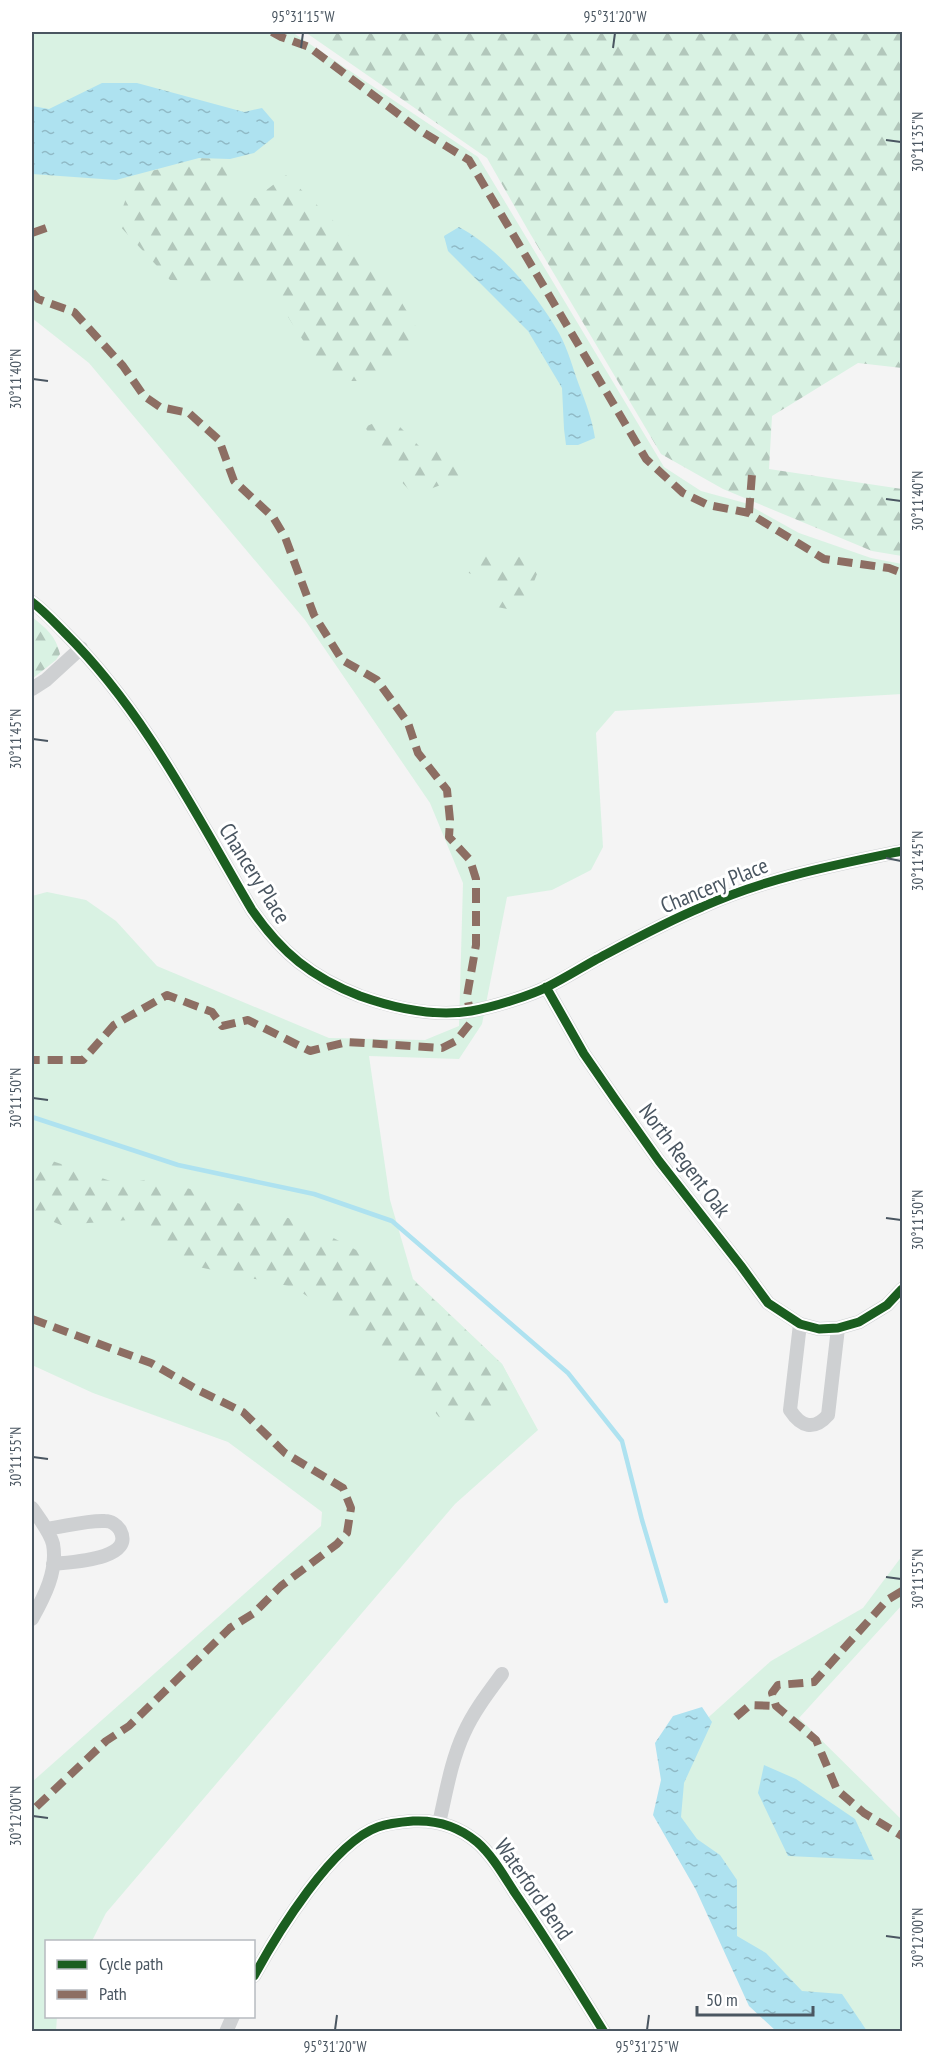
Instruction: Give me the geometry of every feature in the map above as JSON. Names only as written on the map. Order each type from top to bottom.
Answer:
[{"type":"street","name":"Chancery Place","points":[[32,602],[81,648],[113,685],[148,734],[269,935],[288,955],[307,969],[372,1000],[418,1010],[470,1011],[490,1006],[546,987],[596,959],[701,907],[751,886],[813,868],[903,851]]},
{"type":"street","points":[[32,689],[46,680],[81,648]]},
{"type":"street","name":"North Regent Oak","points":[[546,987],[584,1054],[659,1161],[768,1303],[800,1324],[819,1329],[838,1328],[859,1322],[887,1305],[903,1289]]},
{"type":"street","points":[[800,1324],[790,1410],[801,1423],[811,1425],[820,1423],[828,1414],[838,1328]]},
{"type":"street","points":[[32,1508],[53,1542],[53,1564],[46,1594],[32,1619]]},
{"type":"street","points":[[46,1529],[107,1521],[117,1526],[122,1536],[120,1547],[112,1554],[53,1564]]},
{"type":"street","points":[[439,1823],[454,1760],[464,1734],[476,1710],[502,1674]]},
{"type":"street","name":"Waterford Bend","points":[[255,1974],[268,1951],[313,1886],[335,1858],[353,1842],[376,1827],[401,1822],[439,1823],[461,1830],[479,1844],[496,1865],[547,1939],[604,2031]]},
{"type":"green space","points":[[32,32],[292,32],[478,157],[664,467],[701,491],[745,503],[799,533],[871,558],[902,564],[902,694],[615,711],[596,733],[603,847],[591,870],[552,890],[507,897],[482,1024],[459,1059],[369,1056],[390,1200],[413,1279],[502,1364],[538,1430],[455,1504],[106,1913],[92,1940],[45,1940],[45,2018],[57,2018],[56,2031],[32,2031],[32,1782],[321,1526],[322,1512],[228,1442],[93,1393],[32,1365],[32,896],[47,892],[86,900],[116,921],[157,966],[329,1038],[425,1040],[459,1026],[463,883],[430,803],[305,620],[89,363],[32,318]]},
{"type":"green space","points":[[305,32],[902,32],[902,368],[858,363],[772,416],[769,469],[902,489],[902,556],[872,551],[723,489],[661,454],[487,158]]},
{"type":"green space","points":[[199,158],[230,159],[225,190],[256,198],[286,175],[381,267],[423,339],[381,381],[329,381],[267,284],[170,280],[117,223],[135,174]]},
{"type":"green space","points":[[389,416],[425,452],[458,447],[470,474],[414,495],[392,472],[365,427]]},
{"type":"green space","points":[[467,554],[527,557],[537,574],[522,612],[497,607],[494,581],[459,570]]},
{"type":"green space","points":[[32,617],[50,633],[60,654],[56,660],[32,679]]},
{"type":"green space","points":[[32,1154],[122,1185],[153,1178],[305,1223],[413,1280],[502,1364],[517,1392],[485,1423],[439,1417],[372,1338],[293,1287],[175,1262],[129,1220],[61,1225],[32,1213]]},
{"type":"green space","points":[[902,1556],[902,1605],[799,1718],[902,1820],[902,2031],[831,2031],[743,1952],[666,1825],[691,1733],[771,1661],[863,1608]]},
{"type":"water","points":[[102,83],[137,83],[244,112],[262,108],[274,122],[274,137],[254,153],[230,159],[199,158],[116,180],[32,174],[32,106],[49,109]]},
{"type":"water","points":[[459,227],[489,247],[503,260],[550,318],[568,352],[595,438],[578,445],[566,445],[562,388],[528,331],[448,251],[444,236]]},
{"type":"water","points":[[702,1707],[712,1722],[684,1783],[681,1817],[697,1839],[720,1855],[737,1880],[737,1936],[766,1953],[802,1991],[842,1994],[867,2031],[776,2031],[749,2006],[696,1890],[653,1815],[661,1780],[655,1743],[673,1716]]},
{"type":"water","points":[[764,1765],[796,1779],[855,1819],[874,1860],[788,1856],[758,1793]]},
{"type":"waterway","points":[[32,1117],[178,1165],[314,1194],[392,1221],[568,1373],[622,1441],[666,1601]]},
{"type":"marked path","points":[[272,32],[309,47],[421,131],[469,160],[646,459],[683,493],[708,505],[749,513],[824,559],[889,568],[902,573]]},
{"type":"marked path","points":[[32,233],[52,226]]},
{"type":"marked path","points":[[32,292],[38,299],[74,312],[123,366],[144,396],[160,407],[189,413],[219,440],[234,481],[273,517],[285,537],[314,615],[342,660],[377,680],[408,723],[418,753],[447,790],[449,837],[470,860],[476,879],[476,945],[467,996],[472,1021],[456,1041],[442,1048],[347,1042],[310,1051],[248,1020],[222,1026],[212,1012],[167,995],[114,1025],[83,1060],[32,1060]]},
{"type":"marked path","points":[[749,513],[752,474]]},
{"type":"marked path","points":[[32,1319],[151,1363],[243,1412],[285,1453],[343,1488],[351,1508],[347,1533],[337,1544],[281,1586],[254,1613],[230,1628],[129,1726],[106,1741],[32,1811]]},
{"type":"marked path","points":[[902,1591],[887,1600],[814,1682],[778,1685],[772,1693],[776,1706],[816,1740],[837,1790],[864,1813],[902,1836]]},
{"type":"marked path","points":[[736,1717],[750,1705],[776,1706]]},
{"type":"cycle path","points":[[32,602],[94,664],[145,730],[252,910],[275,939],[299,962],[327,981],[360,996],[387,1004],[443,1013],[471,1011],[500,1004],[541,990],[649,932],[726,897],[800,873],[902,851]]},
{"type":"cycle path","points":[[546,987],[584,1054],[615,1099],[659,1161],[768,1303],[800,1324],[819,1329],[838,1328],[859,1322],[887,1305],[902,1289]]},
{"type":"cycle path","points":[[255,1974],[307,1892],[342,1851],[360,1836],[378,1827],[414,1821],[431,1822],[463,1832],[488,1853],[604,2032]]}]
